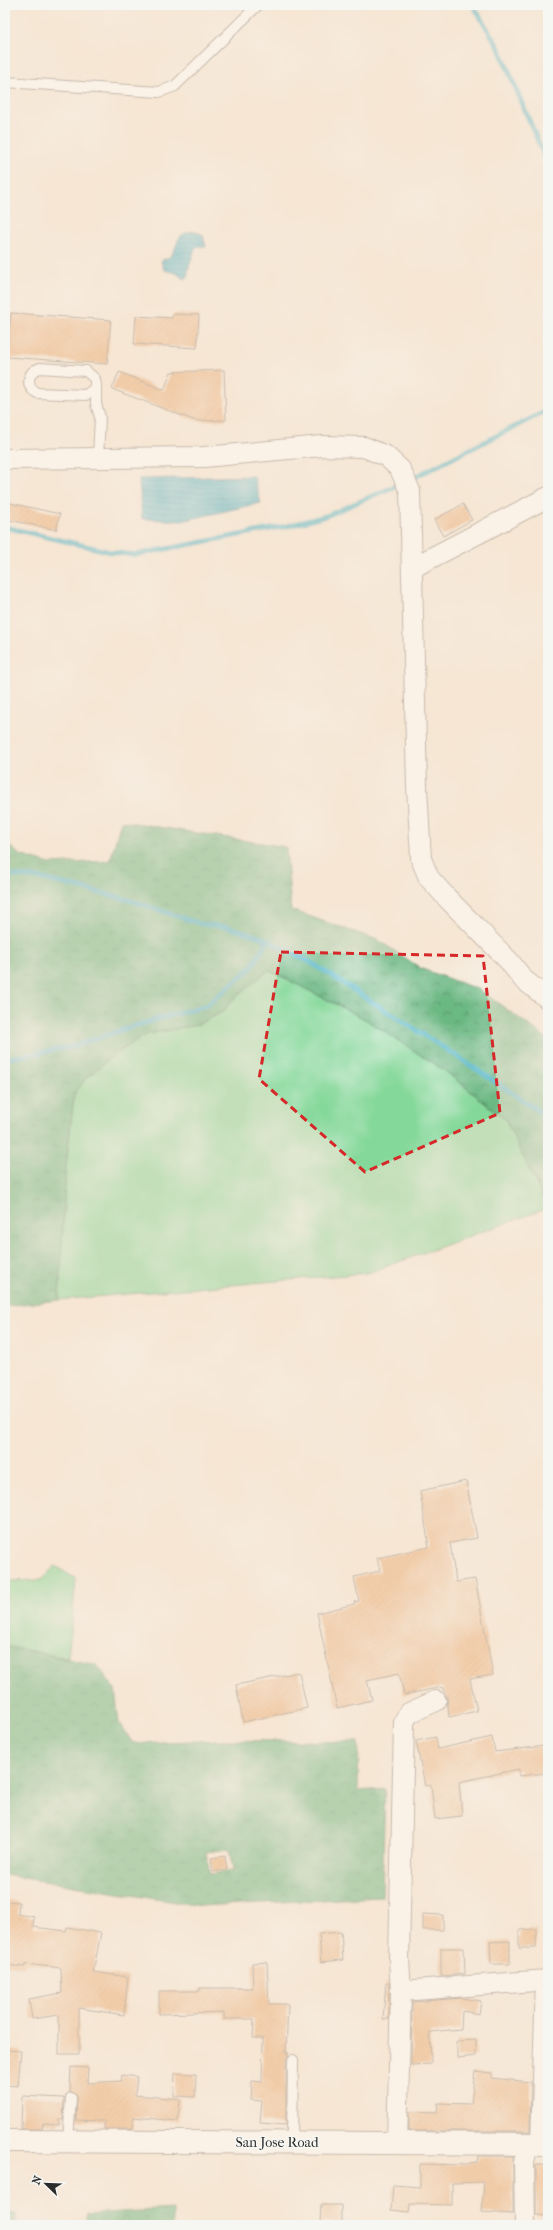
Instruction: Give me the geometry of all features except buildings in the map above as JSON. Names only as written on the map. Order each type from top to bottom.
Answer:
[{"type":"street","points":[[5,459],[204,456],[322,446],[364,447],[386,456],[400,469],[410,491],[417,787],[421,859],[430,878],[446,898],[509,961],[523,979],[548,998]]},
{"type":"street","points":[[412,568],[548,497]]},
{"type":"street","points":[[397,2143],[401,1991],[400,1951],[404,1722],[409,1713],[436,1701]]},
{"type":"street","points":[[401,1991],[547,1980],[539,2144],[524,2162],[525,2225]]},
{"type":"street","name":"San Jose Road","points":[[5,2141],[539,2144]]},
{"type":"lane","points":[[5,82],[159,92],[175,86],[258,5]]},
{"type":"lane","points":[[96,384],[90,394],[82,395],[37,393],[29,384],[30,375],[40,368],[86,371],[93,376],[96,384],[96,404],[100,417],[98,457]]},
{"type":"lane","points":[[82,395],[96,404]]},
{"type":"lane","points":[[292,2142],[294,2060]]},
{"type":"lane","points":[[68,2141],[71,2098]]},
{"type":"highlighted area","points":[[281,952],[483,956],[500,1113],[365,1172],[259,1079]]},
{"type":"green space","points":[[121,821],[286,847],[291,910],[378,940],[422,969],[480,990],[548,1039],[548,1208],[505,1119],[444,1070],[365,1019],[269,970],[231,1001],[224,1011],[197,1025],[148,1034],[114,1055],[86,1078],[74,1095],[66,1166],[59,1300],[5,1306],[5,842],[20,855],[50,864],[110,861]]},
{"type":"green space","points":[[269,970],[365,1019],[444,1070],[505,1119],[548,1208],[368,1273],[59,1300],[66,1166],[74,1095],[86,1078],[114,1055],[148,1034],[197,1025],[224,1011],[231,1001]]},
{"type":"green space","points":[[55,1566],[76,1579],[68,1658],[5,1646],[7,1581],[41,1580]]},
{"type":"green space","points":[[5,1646],[97,1665],[115,1689],[119,1723],[133,1743],[223,1740],[359,1742],[358,1791],[385,1789],[382,1897],[200,1906],[5,1875]],"holes":[[[229,1849],[233,1871],[210,1874],[206,1852]]]},
{"type":"green space","points":[[173,2209],[173,2225],[87,2225],[87,2214]]},
{"type":"green space","points":[[5,2213],[16,2214],[16,2225],[5,2225]]},
{"type":"water","points":[[194,231],[203,235],[206,247],[200,246],[195,249],[188,270],[188,277],[184,279],[176,273],[164,270],[161,261],[171,256],[178,239],[183,234]]},
{"type":"water","points":[[254,476],[261,503],[182,521],[142,519],[139,479]]},
{"type":"waterway","points":[[473,5],[499,48],[548,165]]},
{"type":"waterway","points":[[409,480],[548,410]]},
{"type":"waterway","points":[[5,527],[111,552],[134,555],[287,526],[326,516],[402,483]]},
{"type":"waterway","points":[[5,875],[40,878],[129,900],[201,924],[228,927],[261,937],[310,962],[548,1117]]},
{"type":"waterway","points":[[5,1059],[71,1047],[134,1026],[207,1005],[251,968],[268,940]]}]
